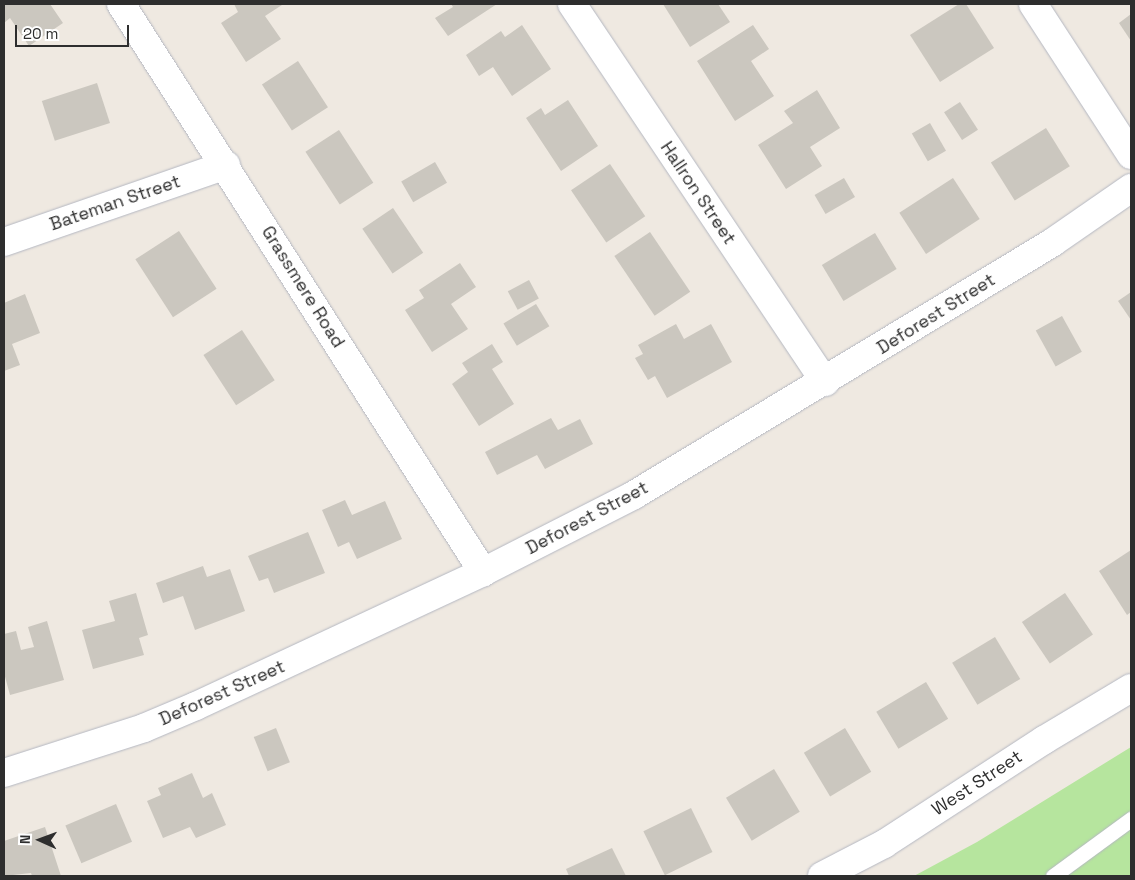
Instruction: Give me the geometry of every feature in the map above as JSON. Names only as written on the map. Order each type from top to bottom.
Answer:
[{"type":"street","name":"Grassmere Road","points":[[121,4],[226,165],[483,572]]},
{"type":"street","name":"Hallron Street","points":[[572,4],[825,382]]},
{"type":"street","points":[[1033,4],[1131,155]]},
{"type":"street","name":"Bateman Street","points":[[4,242],[226,165]]},
{"type":"street","name":"Deforest Street","points":[[4,773],[144,728],[187,710],[483,572],[634,495],[825,382],[1053,242],[1131,188]]},
{"type":"street","name":"West Street","points":[[822,876],[884,844],[1044,740],[1131,688]]},
{"type":"lane","points":[[1052,876],[1131,819]]},
{"type":"green space","points":[[1131,747],[1131,876],[914,876],[977,842]]},
{"type":"building","points":[[4,4],[50,4],[63,23],[29,46],[10,18],[4,23]]},
{"type":"building","points":[[234,4],[282,5],[265,16],[281,39],[246,62],[221,23],[238,12]]},
{"type":"building","points":[[451,4],[497,4],[448,36],[435,18],[453,7]]},
{"type":"building","points":[[663,4],[718,4],[730,22],[690,47]]},
{"type":"building","points":[[959,4],[966,4],[994,48],[940,82],[910,35]]},
{"type":"building","points":[[1131,14],[1131,41],[1119,23]]},
{"type":"building","points":[[522,25],[551,69],[512,96],[493,67],[479,76],[466,55],[501,31],[505,37]]},
{"type":"building","points":[[753,25],[769,49],[751,61],[774,96],[735,121],[697,61]]},
{"type":"building","points":[[298,61],[328,107],[292,131],[262,84]]},
{"type":"building","points":[[97,83],[110,123],[55,141],[42,101]]},
{"type":"building","points":[[817,90],[840,128],[810,147],[822,166],[786,189],[758,145],[793,123],[784,111]]},
{"type":"building","points":[[568,100],[598,146],[561,171],[526,118],[541,108],[545,115]]},
{"type":"building","points":[[960,102],[978,130],[962,140],[944,112]]},
{"type":"building","points":[[930,123],[946,151],[928,161],[912,134]]},
{"type":"building","points":[[1046,128],[1070,166],[1015,201],[991,162]]},
{"type":"building","points":[[339,130],[373,183],[340,205],[305,152]]},
{"type":"building","points":[[435,162],[447,183],[413,202],[401,182]]},
{"type":"building","points":[[610,164],[645,216],[606,243],[571,190]]},
{"type":"building","points":[[844,178],[855,197],[826,214],[815,195]]},
{"type":"building","points":[[953,178],[980,219],[926,254],[899,213]]},
{"type":"building","points":[[393,208],[423,253],[393,273],[362,229]]},
{"type":"building","points":[[179,231],[217,289],[173,317],[135,259]]},
{"type":"building","points":[[650,232],[690,292],[655,316],[614,256]]},
{"type":"building","points":[[875,233],[897,269],[843,301],[822,265]]},
{"type":"building","points":[[460,263],[476,287],[451,304],[468,329],[432,352],[405,310],[424,298],[419,290]]},
{"type":"building","points":[[529,280],[539,299],[518,310],[508,291]]},
{"type":"building","points":[[1131,292],[1131,320],[1118,301]]},
{"type":"building","points":[[25,294],[40,333],[12,344],[20,365],[4,371],[4,303]]},
{"type":"building","points":[[536,304],[549,326],[517,346],[503,324]]},
{"type":"building","points":[[1062,316],[1082,352],[1056,366],[1036,331]]},
{"type":"building","points":[[676,324],[684,339],[711,324],[732,362],[667,398],[655,376],[648,380],[635,358],[643,354],[638,345]]},
{"type":"building","points":[[242,330],[275,380],[236,405],[203,355]]},
{"type":"building","points":[[492,344],[503,362],[492,369],[514,404],[479,426],[452,384],[468,372],[462,363]]},
{"type":"building","points":[[551,418],[558,430],[580,419],[593,444],[545,469],[537,455],[497,475],[485,452]]},
{"type":"building","points":[[345,500],[352,515],[385,501],[402,539],[357,559],[349,542],[338,547],[322,510]]},
{"type":"building","points":[[308,532],[325,573],[274,593],[268,578],[259,581],[248,556]]},
{"type":"building","points":[[1131,550],[1131,612],[1127,615],[1099,571]]},
{"type":"building","points":[[203,566],[207,577],[230,569],[245,611],[195,630],[183,596],[163,603],[156,583]]},
{"type":"building","points":[[136,593],[148,635],[139,638],[144,655],[93,669],[82,630],[115,621],[109,601]]},
{"type":"building","points":[[1065,593],[1093,634],[1050,664],[1022,622]]},
{"type":"building","points":[[47,621],[64,680],[10,695],[4,673],[4,634],[16,631],[21,650],[34,647],[28,627]]},
{"type":"building","points":[[995,637],[1020,679],[977,705],[952,663]]},
{"type":"building","points":[[926,682],[948,719],[898,749],[876,712]]},
{"type":"building","points":[[276,728],[290,762],[268,771],[254,737]]},
{"type":"building","points":[[845,728],[871,772],[830,796],[804,753]]},
{"type":"building","points":[[774,769],[800,812],[752,841],[726,798]]},
{"type":"building","points":[[192,773],[203,798],[212,793],[226,825],[196,838],[190,827],[163,838],[147,801],[161,795],[158,788]]},
{"type":"building","points":[[116,804],[132,842],[81,863],[65,825]]},
{"type":"building","points":[[691,808],[712,852],[665,875],[643,831]]},
{"type":"building","points":[[45,827],[61,876],[32,876],[31,873],[4,876],[4,841]]},
{"type":"building","points":[[612,848],[626,876],[569,876],[566,869]]}]
